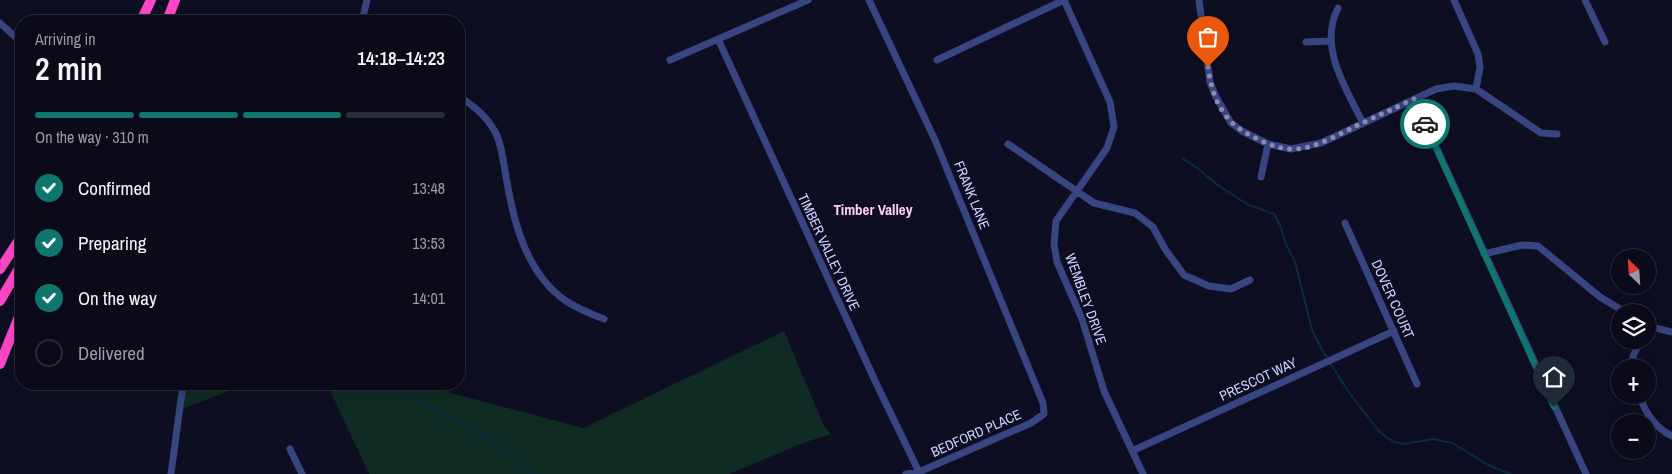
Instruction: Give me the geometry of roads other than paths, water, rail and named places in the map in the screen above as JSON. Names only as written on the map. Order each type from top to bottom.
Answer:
[{"type":"highway","points":[[144,15],[150,0]]},
{"type":"highway","points":[[169,15],[175,0]]},
{"type":"highway","points":[[0,269],[15,245]]},
{"type":"highway","points":[[0,301],[15,275]]},
{"type":"highway","points":[[0,347],[15,323]]},
{"type":"highway","points":[[0,364],[15,328]]},
{"type":"street","points":[[363,15],[367,0]]},
{"type":"street","points":[[670,60],[808,0]]},
{"type":"street","name":"FRANK LANE","points":[[869,0],[935,140],[1044,403]]},
{"type":"street","points":[[937,60],[1064,0]]},
{"type":"street","name":"WEMBLEY DRIVE","points":[[1064,0],[1110,102],[1114,127],[1107,148],[1056,221],[1054,244],[1057,262],[1082,319],[1104,391],[1143,474]]},
{"type":"street","points":[[1199,0],[1210,82],[1214,95],[1231,123],[1242,131],[1268,144],[1291,149],[1320,143],[1436,89],[1454,86],[1476,89],[1541,133],[1557,134]]},
{"type":"street","points":[[1454,0],[1478,54],[1480,67],[1476,89]]},
{"type":"street","points":[[1585,0],[1605,42]]},
{"type":"street","points":[[1338,8],[1333,18],[1331,41],[1334,62],[1363,123]]},
{"type":"street","points":[[0,23],[15,37]]},
{"type":"street","name":"TIMBER VALLEY DRIVE","points":[[718,39],[919,473]]},
{"type":"street","points":[[1306,42],[1331,41]]},
{"type":"street","points":[[1414,99],[1586,474]]},
{"type":"street","points":[[465,101],[480,113],[496,132],[514,216],[523,244],[538,271],[553,290],[566,301],[584,312],[604,319]]},
{"type":"street","points":[[1008,144],[1094,204],[1135,213],[1152,227],[1184,275],[1209,286],[1231,289],[1250,280]]},
{"type":"street","points":[[1261,177],[1268,144]]},
{"type":"street","name":"DOVER COURT","points":[[1345,223],[1417,384]]},
{"type":"street","points":[[1484,254],[1522,245],[1538,246],[1600,297],[1612,304]]},
{"type":"street","points":[[1656,329],[1672,332]]},
{"type":"street","name":"PRESCOT WAY","points":[[1132,451],[1394,331]]},
{"type":"street","points":[[170,474],[182,390]]},
{"type":"street","name":"BEDFORD PLACE","points":[[906,474],[919,473],[1031,423],[1044,414],[1044,403]]},
{"type":"street","points":[[1642,404],[1651,420],[1672,436]]},
{"type":"street","points":[[290,449],[302,474]]},
{"type":"waterway","points":[[1182,158],[1247,204],[1274,214],[1295,262],[1312,330],[1322,350],[1348,391],[1378,430],[1394,442],[1404,444],[1433,439],[1452,443],[1490,466],[1511,474]]},
{"type":"waterway","points":[[401,390],[412,398],[491,439],[520,465],[534,474]]},
{"type":"district","name":"Timber Valley","points":[[873,210]]}]
